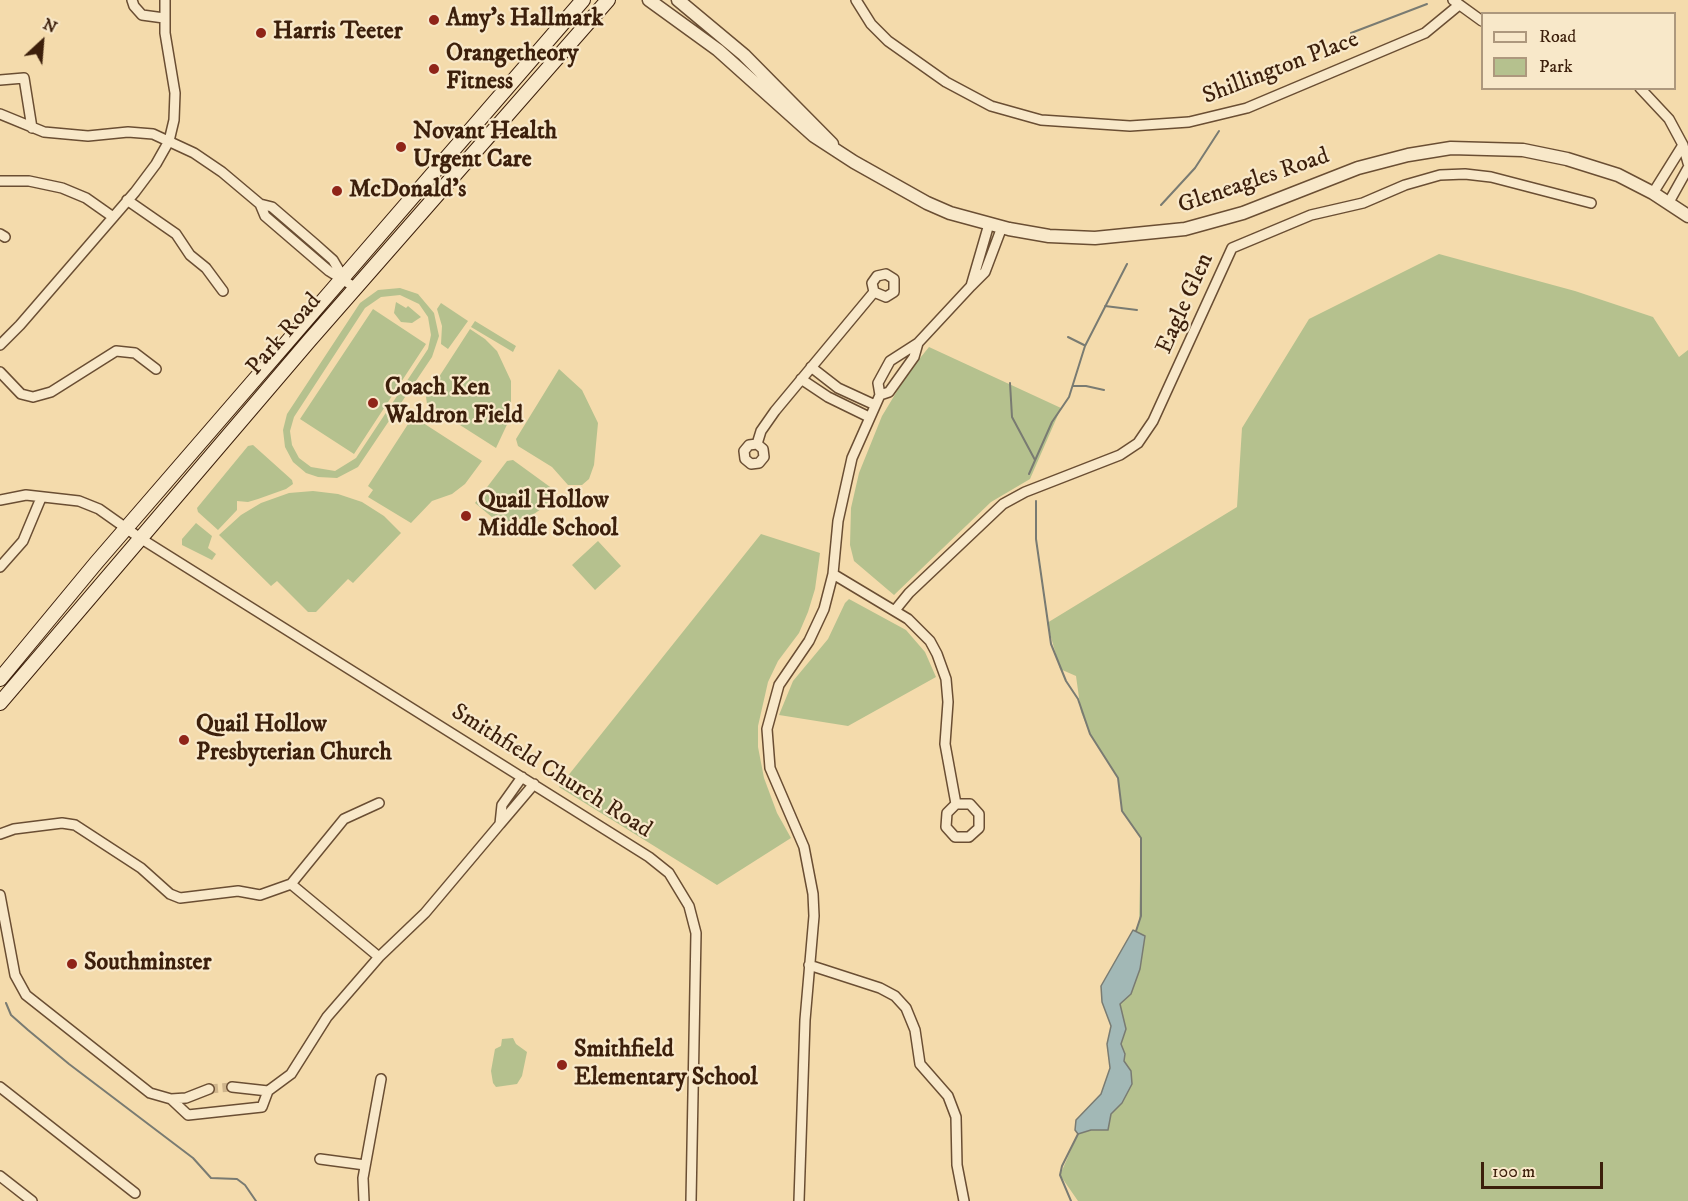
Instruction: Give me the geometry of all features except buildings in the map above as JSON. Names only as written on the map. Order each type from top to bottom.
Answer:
[{"type":"main road","name":"Park Road","points":[[0,679],[126,529],[583,0]]},
{"type":"main road","name":"Park Road","points":[[0,703],[356,288],[608,0]]},
{"type":"street","points":[[132,0],[142,15],[164,18]]},
{"type":"street","points":[[0,345],[113,217],[156,164],[169,141],[174,120],[175,93],[164,18],[165,0]]},
{"type":"street","name":"Gleneagles Road","points":[[649,0],[718,50],[814,136],[905,193],[950,213],[1049,237],[1095,238],[1185,230],[1243,213],[1378,162],[1450,148],[1494,148],[1545,154],[1609,172],[1653,193],[1688,216]]},
{"type":"street","name":"Gleneagles Road","points":[[678,0],[737,49],[821,131],[836,149]]},
{"type":"street","name":"Shillington Place","points":[[856,0],[871,24],[888,41],[946,82],[980,101],[1007,112],[1041,120],[1130,126],[1189,122],[1247,108],[1425,33],[1456,2]]},
{"type":"street","points":[[1456,2],[1481,20]]},
{"type":"street","points":[[0,80],[24,78],[32,128]]},
{"type":"street","points":[[1642,90],[1669,118],[1683,145],[1688,163]]},
{"type":"street","points":[[0,114],[32,128],[88,136],[144,132],[169,141],[208,161],[260,204],[272,207],[333,260],[343,277],[356,288]]},
{"type":"street","points":[[1653,193],[1683,145]]},
{"type":"street","points":[[1669,202],[1688,168]]},
{"type":"street","name":"Eagle Glen","points":[[896,609],[909,593],[1003,504],[1025,492],[1120,455],[1138,443],[1153,421],[1232,248],[1311,215],[1363,203],[1405,184],[1440,175],[1465,174],[1491,177],[1591,203]]},
{"type":"street","points":[[0,181],[29,181],[63,188],[86,198],[113,217]]},
{"type":"street","points":[[127,200],[176,234],[190,255],[206,268],[223,291]]},
{"type":"street","points":[[971,286],[989,224]]},
{"type":"street","points":[[799,1201],[801,1101],[814,916],[810,867],[797,828],[770,768],[767,729],[779,685],[817,625],[833,574],[843,493],[852,458],[880,395],[878,383],[890,361],[918,343],[985,272],[1002,227]]},
{"type":"street","points":[[757,444],[761,431],[801,379],[874,292]]},
{"type":"street","points":[[880,395],[889,392],[914,357],[918,343]]},
{"type":"street","points":[[0,372],[21,394],[33,396],[51,392],[116,351],[135,353],[156,369]]},
{"type":"street","points":[[811,367],[838,388],[875,405]]},
{"type":"street","points":[[801,379],[828,397],[869,417]]},
{"type":"street","name":"Smithfield Church Road","points":[[0,500],[20,495],[89,504],[657,862],[678,886],[689,906],[697,944],[691,1201]]},
{"type":"street","points":[[0,567],[22,541],[41,498]]},
{"type":"street","points":[[833,574],[896,609],[930,641],[943,669],[948,702],[945,732],[947,765],[956,804]]},
{"type":"street","points":[[500,824],[502,805],[522,777]]},
{"type":"street","points":[[171,1099],[188,1115],[262,1107],[268,1091],[291,1074],[327,1017],[379,957],[425,913],[534,784]]},
{"type":"street","points":[[0,834],[14,829],[62,823],[75,825],[141,867],[170,894],[180,898],[238,891],[260,895],[291,884],[344,819],[379,803]]},
{"type":"street","points":[[291,884],[379,957]]},
{"type":"street","points":[[0,895],[15,975],[26,995],[150,1093],[171,1099],[186,1098],[209,1089]]},
{"type":"street","points":[[809,965],[880,988],[895,996],[906,1008],[915,1030],[920,1065],[948,1096],[956,1117],[957,1165],[964,1201]]},
{"type":"street","points":[[364,1201],[362,1184],[381,1079]]},
{"type":"street","points":[[0,1087],[135,1193]]},
{"type":"street","points":[[232,1087],[268,1091]]},
{"type":"street","points":[[320,1159],[365,1165]]},
{"type":"street","points":[[0,1176],[32,1201]]},
{"type":"green space","points":[[1439,254],[1575,291],[1653,317],[1679,357],[1688,350],[1688,1201],[1078,1201],[1060,1175],[1078,1134],[1079,1121],[1114,1090],[1116,1018],[1105,992],[1139,924],[1141,839],[1122,811],[1118,778],[1090,734],[1081,712],[1076,676],[1060,669],[1047,623],[1237,507],[1242,428],[1309,319]]},
{"type":"green space","points":[[400,288],[418,294],[434,313],[439,336],[432,357],[358,467],[337,478],[318,477],[306,473],[293,462],[285,447],[283,430],[287,414],[360,303],[378,290]],"holes":[[[400,295],[419,304],[428,317],[431,335],[428,349],[356,458],[335,471],[311,467],[299,458],[292,445],[290,431],[294,417],[365,308],[381,297]]]},
{"type":"green space","points":[[396,302],[406,308],[408,306],[421,317],[412,323],[401,322],[394,313]]},
{"type":"green space","points":[[441,303],[468,321],[448,349],[441,344],[442,326],[437,309]]},
{"type":"green space","points":[[373,309],[426,344],[354,454],[300,419]]},
{"type":"green space","points":[[475,321],[516,346],[513,352],[471,327]]},
{"type":"green space","points":[[470,329],[497,351],[511,381],[511,416],[496,448],[427,404],[426,397]]},
{"type":"green space","points":[[929,347],[1061,408],[1030,479],[991,502],[894,595],[854,561],[850,545],[851,508],[859,473],[882,416],[908,373]]},
{"type":"green space","points":[[559,369],[582,390],[598,423],[594,465],[589,479],[582,485],[568,485],[552,467],[518,446],[516,439]]},
{"type":"green space","points":[[417,419],[482,461],[465,484],[452,494],[432,501],[411,523],[368,497],[373,490],[368,486],[410,421]]},
{"type":"green space","points":[[253,445],[292,480],[293,484],[286,489],[258,499],[248,502],[237,501],[237,510],[218,530],[198,512],[197,508],[248,446]]},
{"type":"green space","points":[[513,460],[557,492],[544,507],[531,516],[506,522],[493,518],[475,503],[507,461]]},
{"type":"green space","points":[[313,491],[338,494],[362,502],[384,516],[401,533],[353,583],[348,579],[316,612],[308,612],[277,581],[271,586],[219,535],[241,515],[261,503],[289,493]]},
{"type":"green space","points":[[196,523],[212,536],[208,548],[216,554],[212,560],[182,545],[182,539]]},
{"type":"green space","points":[[761,534],[820,553],[815,589],[808,612],[799,633],[778,661],[768,682],[758,726],[758,747],[764,778],[777,813],[791,838],[717,885],[559,787]]},
{"type":"green space","points":[[598,541],[621,566],[595,590],[572,565]]},
{"type":"green space","points":[[849,599],[906,630],[925,652],[936,677],[848,726],[779,715],[793,681],[828,639]]},
{"type":"green space","points":[[513,1038],[516,1044],[527,1052],[522,1076],[517,1084],[496,1087],[491,1071],[495,1049],[501,1046],[502,1039]]},
{"type":"water","points":[[1133,930],[1145,936],[1140,969],[1131,994],[1120,1004],[1126,1029],[1121,1044],[1125,1054],[1124,1061],[1131,1071],[1132,1084],[1122,1103],[1111,1114],[1108,1130],[1091,1130],[1078,1134],[1075,1130],[1076,1120],[1101,1094],[1110,1068],[1107,1044],[1111,1026],[1102,1002],[1101,986]]},
{"type":"waterway","points":[[1351,33],[1427,4]]},
{"type":"waterway","points":[[1161,205],[1195,168],[1219,131]]},
{"type":"waterway","points":[[1029,474],[1052,422],[1069,397],[1085,346],[1127,264]]},
{"type":"waterway","points":[[1105,306],[1137,310]]},
{"type":"waterway","points":[[1068,337],[1084,345]]},
{"type":"waterway","points":[[1010,383],[1012,417],[1035,460]]},
{"type":"waterway","points":[[1073,386],[1104,390]]},
{"type":"waterway","points":[[1036,501],[1036,539],[1051,644],[1066,681],[1078,699],[1090,734],[1118,778],[1122,811],[1141,838],[1141,916],[1136,931]]},
{"type":"waterway","points":[[6,1003],[11,1015],[28,1030],[193,1158],[211,1178],[237,1179],[245,1185],[256,1201]]},
{"type":"waterway","points":[[1071,1201],[1060,1175],[1078,1134]]},
{"type":"tunnel","points":[[209,1089],[232,1087]]},
{"type":"place","name":"Amy’s Hallmark","points":[[434,20]]},
{"type":"place","name":"Harris Teeter","points":[[261,33]]},
{"type":"place","name":"Orangetheory Fitness","points":[[434,69]]},
{"type":"place","name":"Novant Health Urgent Care","points":[[401,147]]},
{"type":"place","name":"McDonald's","points":[[337,191]]},
{"type":"place","name":"Coach Ken Waldron Field","points":[[373,403]]},
{"type":"place","name":"Quail Hollow Middle School","points":[[466,516]]},
{"type":"place","name":"Quail Hollow Presbyterian Church","points":[[184,740]]},
{"type":"place","name":"Southminster","points":[[72,964]]},
{"type":"place","name":"Smithfield Elementary School","points":[[562,1065]]}]
